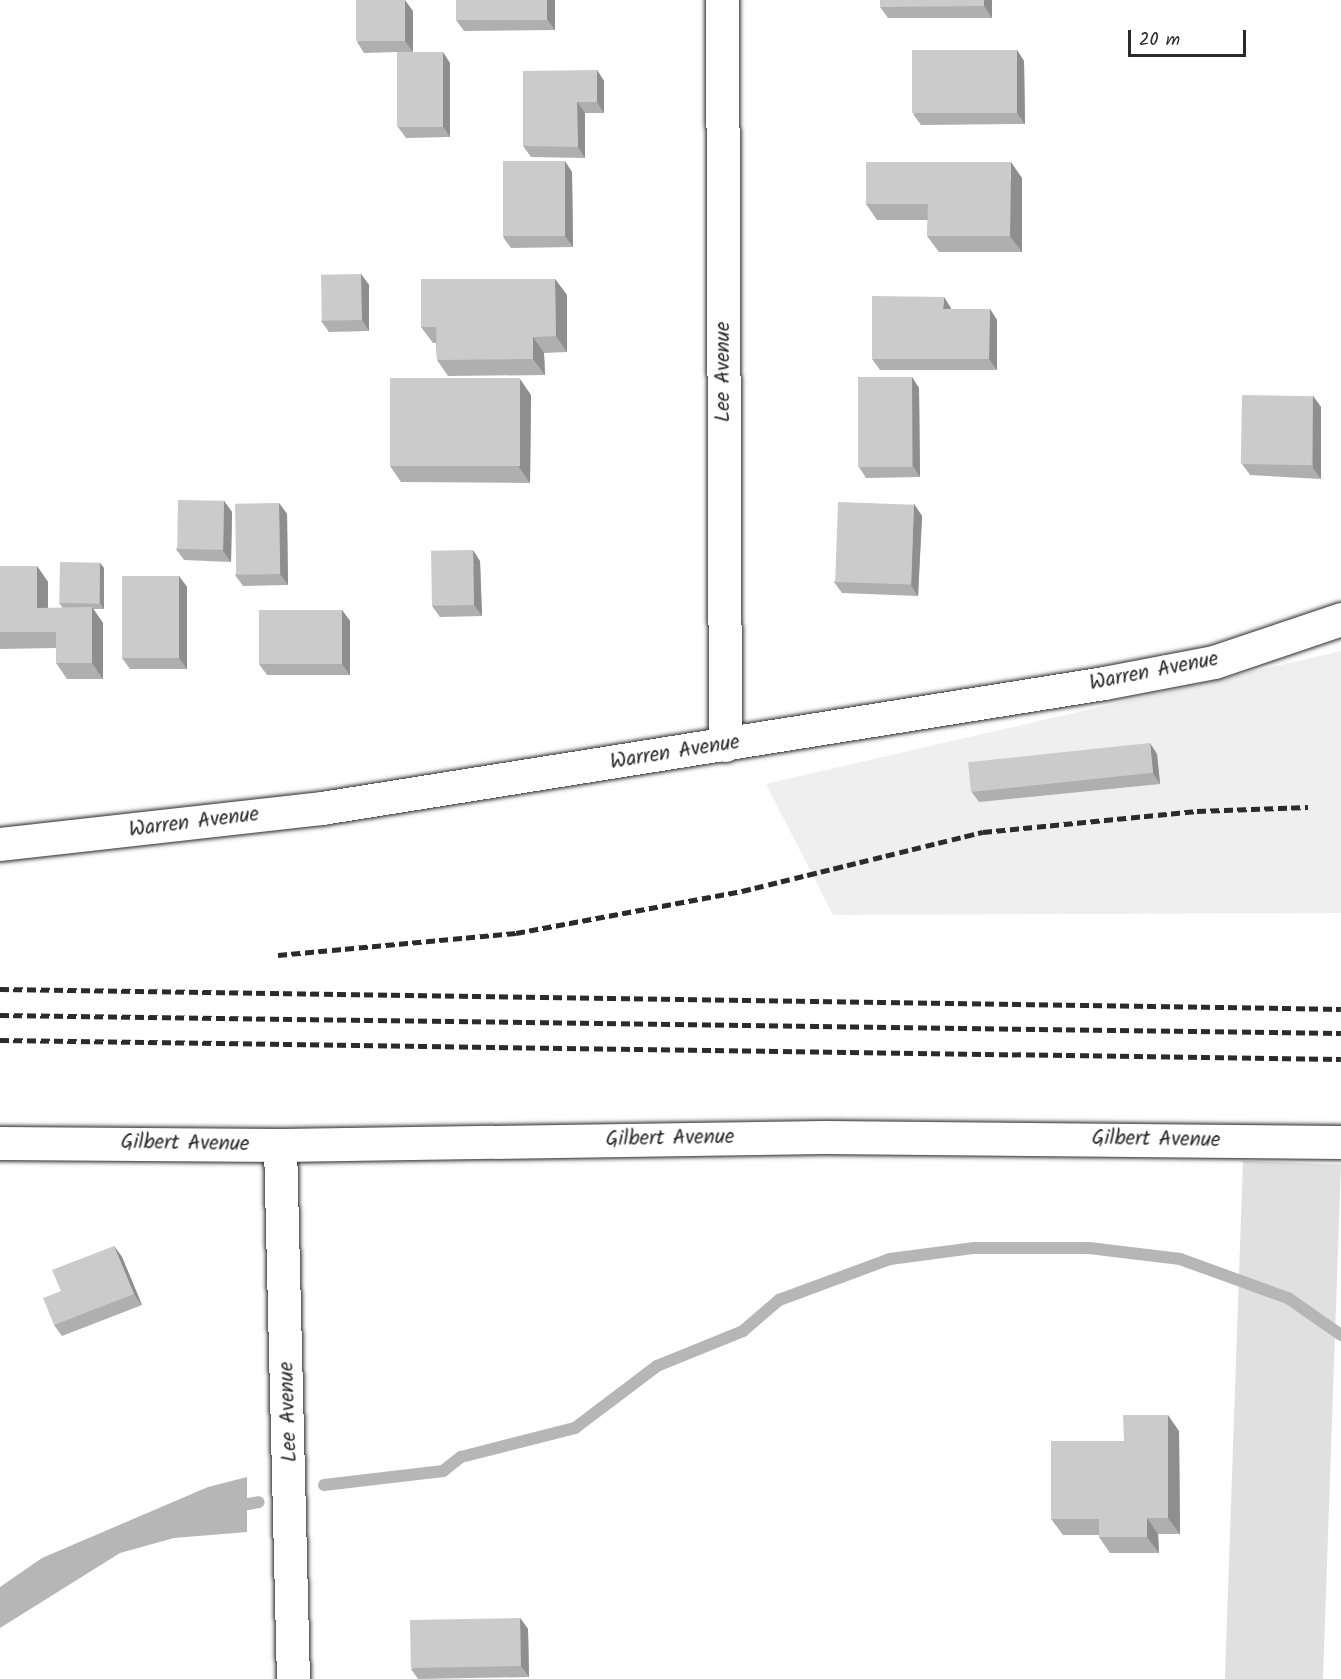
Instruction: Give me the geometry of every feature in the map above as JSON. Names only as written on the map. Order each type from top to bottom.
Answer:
[{"type":"street","name":"Lee Avenue","points":[[722,0],[725,745]]},
{"type":"street","name":"Warren Avenue","points":[[0,844],[322,808],[725,745],[1214,662],[1341,619]]},
{"type":"street","name":"Gilbert Avenue","points":[[0,1143],[280,1145],[824,1137],[1341,1142]]},
{"type":"street","name":"Lee Avenue","points":[[280,1145],[293,1679]]},
{"type":"shaded area","points":[[1341,651],[1341,913],[833,915],[766,784]]},
{"type":"shaded area","points":[[1243,1161],[1341,1164],[1323,1679],[1225,1679]]},
{"type":"shaded area","points":[[247,1477],[247,1532],[174,1538],[120,1553],[0,1628],[0,1587],[42,1558],[208,1487]]},
{"type":"building","points":[[356,0],[405,0],[405,41],[356,41]]},
{"type":"building","points":[[456,0],[547,0],[547,20],[456,20]]},
{"type":"building","points":[[880,0],[984,0],[984,6],[880,7]]},
{"type":"building","points":[[912,50],[1017,50],[1017,113],[912,113]]},
{"type":"building","points":[[397,52],[443,52],[443,127],[397,127]]},
{"type":"building","points":[[597,70],[597,102],[577,102],[578,147],[523,146],[523,71]]},
{"type":"building","points":[[503,161],[565,161],[565,236],[503,236]]},
{"type":"building","points":[[866,162],[1011,162],[1010,236],[927,236],[928,204],[866,204]]},
{"type":"building","points":[[361,274],[362,320],[322,321],[321,275]]},
{"type":"building","points":[[421,279],[555,279],[556,336],[533,337],[533,359],[437,360],[436,327],[421,327]]},
{"type":"building","points":[[872,296],[944,297],[943,309],[990,309],[989,359],[872,359]]},
{"type":"building","points":[[858,377],[912,377],[912,467],[858,467]]},
{"type":"building","points":[[390,378],[520,378],[520,466],[390,466]]},
{"type":"building","points":[[1242,395],[1313,396],[1312,465],[1241,464]]},
{"type":"building","points":[[178,500],[224,501],[223,550],[177,549]]},
{"type":"building","points":[[838,502],[914,505],[911,585],[835,582]]},
{"type":"building","points":[[279,503],[280,574],[236,575],[235,504]]},
{"type":"building","points":[[473,550],[474,605],[432,606],[431,551]]},
{"type":"building","points":[[60,562],[100,563],[99,604],[59,603]]},
{"type":"building","points":[[0,566],[37,566],[37,608],[92,607],[92,663],[56,663],[56,632],[0,632]]},
{"type":"building","points":[[122,576],[179,576],[179,658],[122,658]]},
{"type":"building","points":[[259,610],[342,610],[342,664],[259,664]]},
{"type":"building","points":[[1150,743],[1153,773],[971,792],[968,762]]},
{"type":"building","points":[[114,1246],[134,1294],[54,1325],[43,1298],[61,1291],[52,1270]]},
{"type":"building","points":[[1123,1415],[1168,1415],[1168,1518],[1147,1518],[1147,1537],[1099,1537],[1099,1519],[1051,1519],[1051,1441],[1124,1441]]},
{"type":"building","points":[[520,1618],[521,1666],[411,1668],[410,1620]]},
{"type":"waterway","points":[[324,1485],[443,1471],[461,1457],[575,1428],[657,1366],[743,1331],[779,1300],[890,1259],[974,1248],[1089,1248],[1180,1259],[1288,1298],[1341,1335]]},
{"type":"waterway","points":[[231,1507],[259,1502]]},
{"type":"railway","points":[[278,955],[516,933],[742,891],[983,832],[1197,811],[1308,807]]},
{"type":"railway","points":[[0,989],[1341,1009]]},
{"type":"railway","points":[[0,1015],[1341,1033]]},
{"type":"railway","points":[[0,1040],[1341,1059]]}]
